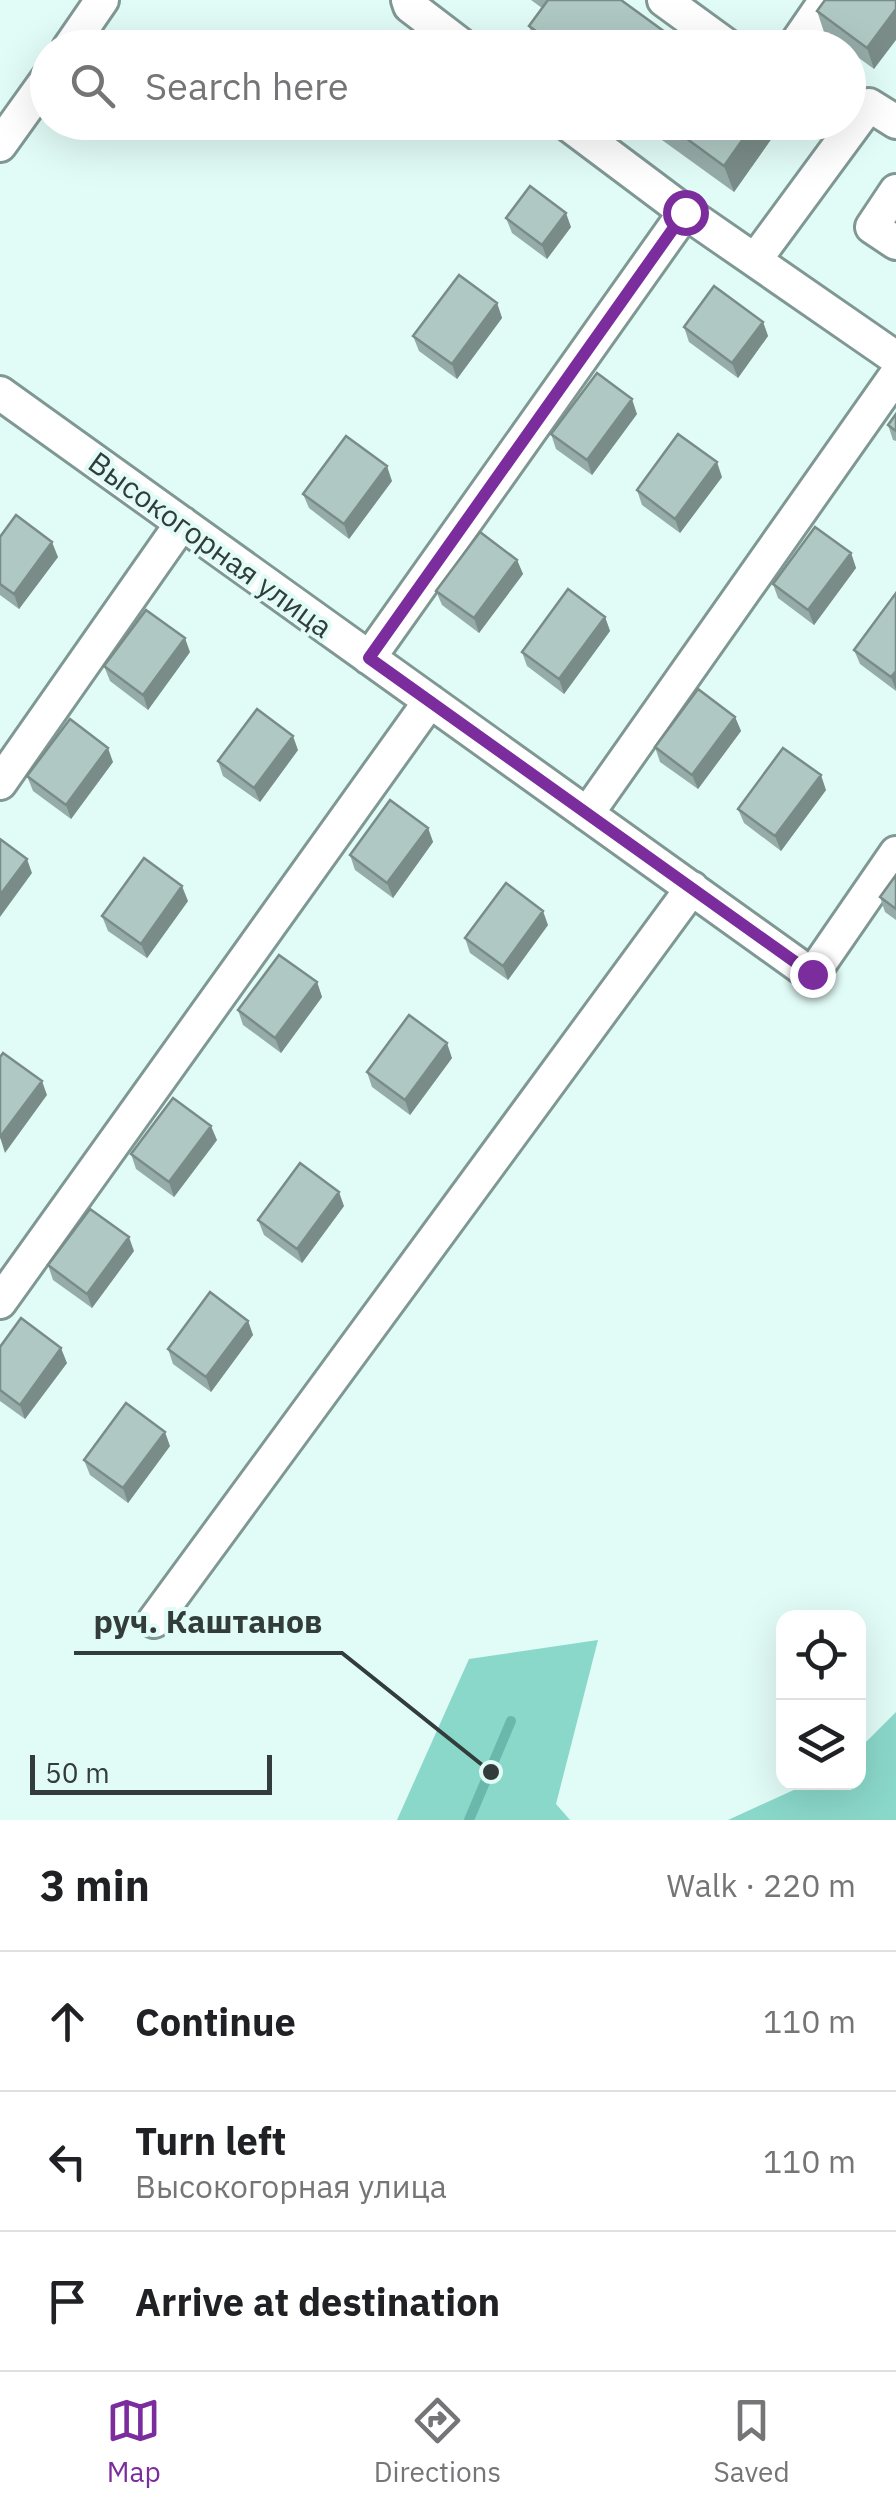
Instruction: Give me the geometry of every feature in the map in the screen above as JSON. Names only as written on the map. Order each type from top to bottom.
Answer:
[{"type":"street","points":[[81,30],[102,0]]},
{"type":"street","points":[[408,0],[410,6],[441,30]]},
{"type":"street","points":[[664,0],[705,30]]},
{"type":"street","points":[[805,30],[826,0]]},
{"type":"street","points":[[0,145],[30,103]]},
{"type":"street","points":[[590,140],[685,212],[896,358]]},
{"type":"street","points":[[755,260],[845,140]]},
{"type":"street","points":[[896,191],[872,227],[896,243]]},
{"type":"street","points":[[369,658],[685,212]]},
{"type":"street","points":[[587,814],[896,374]]},
{"type":"street","name":"Высокогорная улица","points":[[0,394],[812,974],[896,853]]},
{"type":"street","points":[[0,783],[182,524]]},
{"type":"street","points":[[0,1302],[430,701]]},
{"type":"street","points":[[154,1620],[692,888]]},
{"type":"green space","points":[[598,1640],[556,1804],[570,1820],[397,1820],[469,1659]]},
{"type":"green space","points":[[896,1712],[896,1820],[728,1820],[794,1790],[866,1790],[866,1742]]},
{"type":"building","points":[[548,0],[621,0],[662,30],[535,30],[529,26]]},
{"type":"building","points":[[825,0],[896,0],[896,9],[867,48],[866,30],[843,30],[817,11]]},
{"type":"building","points":[[689,140],[742,140],[724,166]]},
{"type":"building","points":[[530,186],[566,213],[542,245],[506,218]]},
{"type":"building","points":[[459,275],[497,303],[452,364],[413,336]]},
{"type":"building","points":[[714,286],[763,322],[732,363],[684,327]]},
{"type":"building","points":[[597,373],[632,399],[587,460],[551,434]]},
{"type":"building","points":[[896,414],[896,431],[888,425]]},
{"type":"building","points":[[678,434],[717,462],[675,519],[637,490]]},
{"type":"building","points":[[346,436],[387,466],[344,524],[303,494]]},
{"type":"building","points":[[16,515],[52,542],[14,594],[0,584],[0,537]]},
{"type":"building","points":[[815,527],[851,553],[808,610],[773,584]]},
{"type":"building","points":[[480,532],[517,560],[474,618],[436,591]]},
{"type":"building","points":[[568,589],[605,617],[559,679],[522,652]]},
{"type":"building","points":[[896,593],[896,671],[891,677],[854,650]]},
{"type":"building","points":[[146,610],[185,638],[143,695],[104,666]]},
{"type":"building","points":[[698,689],[735,717],[692,775],[655,747]]},
{"type":"building","points":[[257,709],[293,736],[254,788],[218,761]]},
{"type":"building","points":[[70,719],[108,748],[66,805],[27,776]]},
{"type":"building","points":[[783,748],[821,775],[775,836],[738,809]]},
{"type":"building","points":[[390,800],[428,828],[387,883],[350,855]]},
{"type":"building","points":[[0,839],[27,859],[0,895]]},
{"type":"building","points":[[144,858],[182,886],[141,944],[102,916]]},
{"type":"building","points":[[896,875],[896,909],[880,897]]},
{"type":"building","points":[[506,883],[543,911],[503,966],[465,938]]},
{"type":"building","points":[[279,955],[317,982],[275,1038],[238,1010]]},
{"type":"building","points":[[409,1015],[447,1043],[405,1100],[367,1072]]},
{"type":"building","points":[[3,1053],[42,1081],[0,1137],[0,1057]]},
{"type":"building","points":[[173,1098],[211,1126],[169,1182],[131,1154]]},
{"type":"building","points":[[300,1163],[339,1192],[297,1249],[258,1220]]},
{"type":"building","points":[[90,1209],[129,1237],[87,1294],[48,1265]]},
{"type":"building","points":[[210,1292],[248,1321],[206,1377],[168,1349]]},
{"type":"building","points":[[21,1318],[61,1348],[20,1405],[0,1390],[0,1347]]},
{"type":"building","points":[[126,1403],[165,1432],[123,1488],[84,1460]]},
{"type":"waterway","points":[[469,1820],[511,1721]]},
{"type":"place","name":"руч. Каштанов","points":[[491,1772]]},
{"type":"route","points":[[685,212],[369,658],[812,974]]}]
